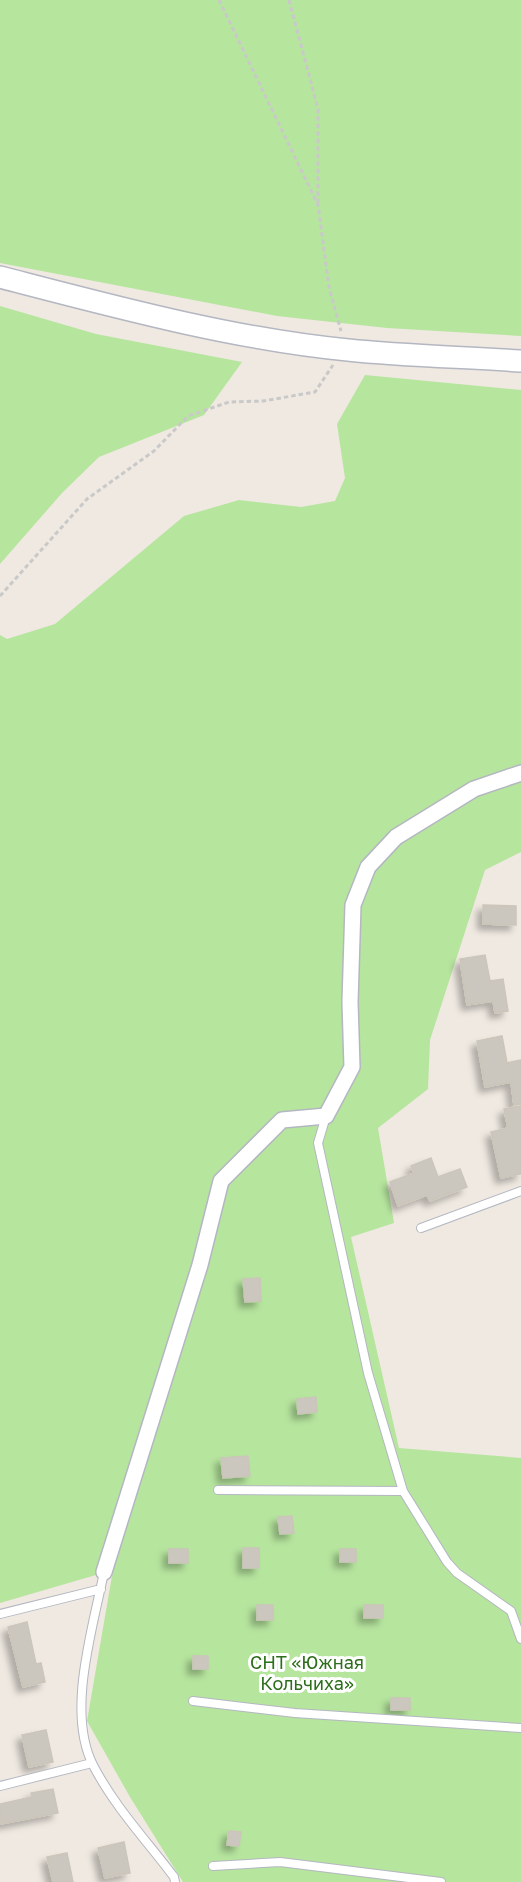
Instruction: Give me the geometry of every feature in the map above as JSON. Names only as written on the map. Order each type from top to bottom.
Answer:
[{"type":"main road","points":[[0,277],[117,307],[236,332],[342,349],[521,361]]},
{"type":"street","points":[[104,1572],[200,1265],[221,1181],[282,1120],[326,1116],[352,1067],[350,1002],[352,905],[368,867],[396,837],[474,789],[521,773]]},
{"type":"lane","points":[[326,1116],[318,1143],[368,1373],[403,1491],[447,1562],[457,1573],[511,1611],[521,1639]]},
{"type":"lane","points":[[422,1228],[521,1191]]},
{"type":"lane","points":[[218,1490],[403,1491]]},
{"type":"lane","points":[[104,1572],[83,1677],[81,1718],[92,1763],[106,1788],[174,1877],[175,1882]]},
{"type":"lane","points":[[0,1614],[101,1589]]},
{"type":"lane","points":[[193,1701],[295,1713],[521,1728]]},
{"type":"lane","points":[[0,1786],[92,1763]]},
{"type":"lane","points":[[213,1866],[280,1862],[441,1882]]},
{"type":"path","points":[[219,0],[318,205]]},
{"type":"path","points":[[0,596],[87,500],[154,451],[188,416],[229,402],[263,401],[315,392],[342,349],[329,287],[318,205],[318,109],[289,0]]},
{"type":"green space","points":[[0,0],[521,0],[521,336],[387,328],[277,316],[0,263]]},
{"type":"green space","points":[[0,306],[96,334],[242,362],[204,415],[99,457],[62,493],[0,564]]},
{"type":"green space","name":"СНТ «Южная Кольчиха»","points":[[365,375],[521,390],[521,852],[485,870],[430,1040],[428,1089],[378,1128],[394,1223],[351,1237],[399,1448],[521,1458],[521,1882],[183,1882],[130,1797],[87,1721],[113,1570],[0,1603],[0,635],[7,639],[55,624],[184,516],[239,500],[301,507],[335,501],[345,478],[337,424]]},
{"type":"building","points":[[483,905],[516,906],[516,925],[483,924]]},
{"type":"building","points":[[485,955],[490,981],[503,979],[508,1011],[495,1013],[493,1001],[467,1005],[460,959]]},
{"type":"building","points":[[502,1036],[507,1063],[521,1060],[521,1104],[514,1105],[511,1082],[485,1087],[477,1041]]},
{"type":"building","points":[[521,1106],[521,1174],[501,1178],[491,1132],[508,1128],[504,1109]]},
{"type":"building","points":[[431,1158],[438,1177],[460,1169],[467,1187],[430,1201],[427,1195],[398,1206],[390,1182],[414,1173],[411,1166]]},
{"type":"building","points":[[260,1278],[261,1301],[245,1302],[243,1279]]},
{"type":"building","points":[[316,1397],[317,1412],[298,1414],[297,1399]]},
{"type":"building","points":[[248,1456],[250,1476],[223,1478],[221,1458]]},
{"type":"building","points":[[292,1516],[294,1533],[280,1534],[278,1517]]},
{"type":"building","points":[[243,1548],[259,1548],[259,1568],[243,1568]]},
{"type":"building","points":[[169,1549],[188,1549],[188,1563],[169,1563]]},
{"type":"building","points":[[340,1549],[356,1549],[356,1562],[340,1562]]},
{"type":"building","points":[[257,1605],[273,1605],[273,1620],[257,1620]]},
{"type":"building","points":[[364,1605],[383,1605],[383,1618],[364,1618]]},
{"type":"building","points":[[27,1622],[36,1664],[41,1663],[45,1682],[23,1687],[8,1627]]},
{"type":"building","points":[[193,1656],[208,1656],[208,1669],[193,1669]]},
{"type":"building","points":[[391,1698],[410,1698],[410,1710],[391,1710]]},
{"type":"building","points":[[46,1730],[53,1762],[29,1767],[22,1735]]},
{"type":"building","points":[[53,1789],[58,1813],[0,1824],[0,1804],[32,1797],[31,1793]]},
{"type":"building","points":[[229,1831],[241,1832],[239,1846],[227,1845]]},
{"type":"building","points":[[124,1842],[130,1873],[105,1878],[98,1848]]},
{"type":"building","points":[[67,1853],[73,1882],[53,1882],[47,1857]]}]
